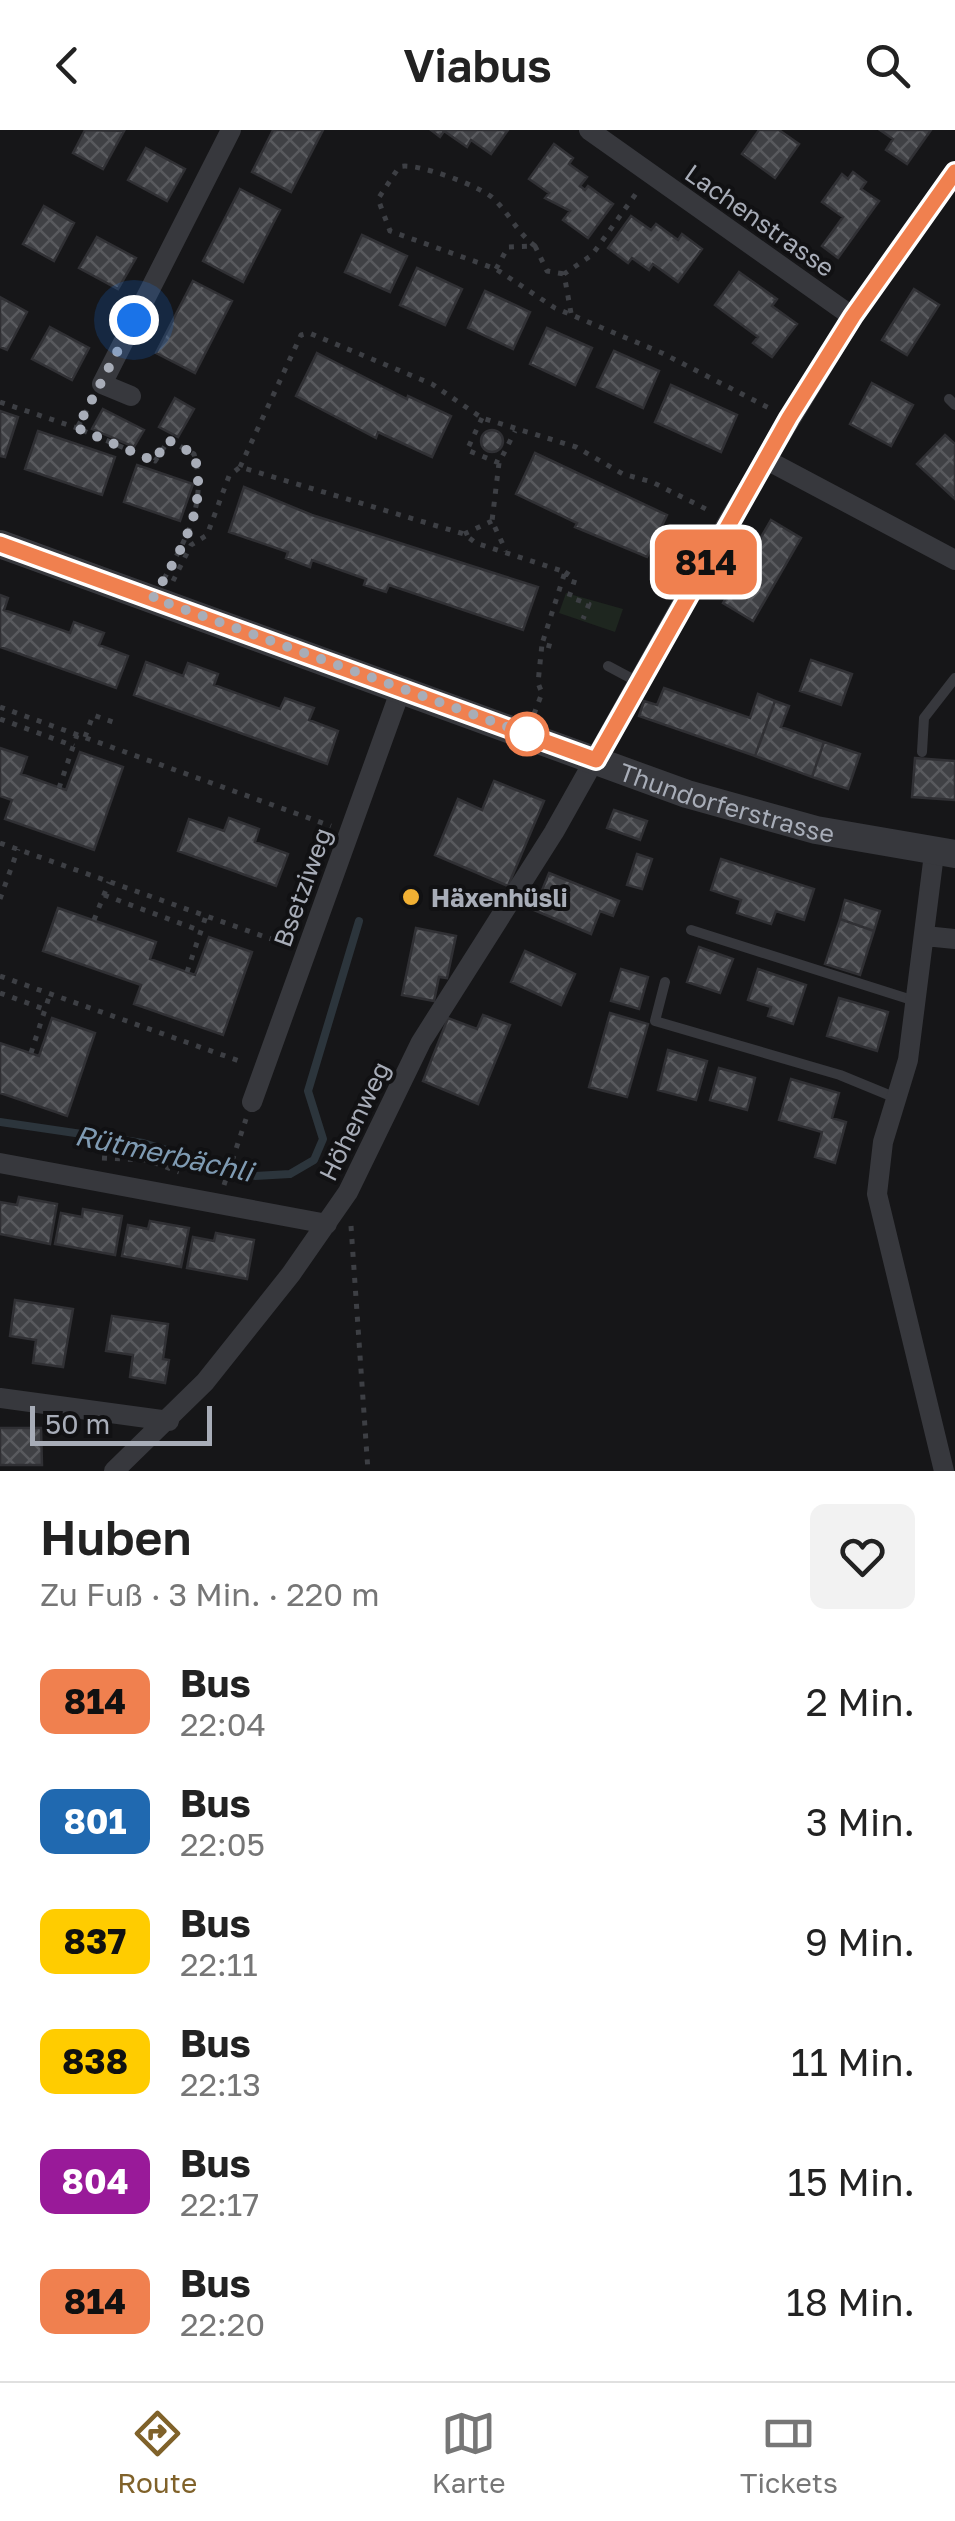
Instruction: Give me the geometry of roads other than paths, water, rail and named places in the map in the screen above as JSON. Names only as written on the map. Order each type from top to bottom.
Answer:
[{"type":"street","points":[[131,396],[102,384],[232,130]]},
{"type":"street","name":"Lachenstrasse","points":[[588,130],[853,316]]},
{"type":"street","name":"Höhenweg","points":[[114,1471],[169,1421],[292,1274],[348,1192],[422,1042],[596,760],[728,520],[853,316],[955,172]]},
{"type":"street","points":[[765,458],[955,560]]},
{"type":"street","name":"Thundorferstrasse","points":[[0,544],[728,806],[816,830],[944,854]]},
{"type":"street","name":"Bsetziweg","points":[[252,1102],[401,689]]},
{"type":"street","points":[[944,854],[925,936],[908,1060],[883,1142],[877,1194],[944,1471]]},
{"type":"street","points":[[925,936],[955,939]]},
{"type":"street","points":[[0,1163],[327,1224]]},
{"type":"street","points":[[0,1398],[169,1421]]},
{"type":"lane","points":[[608,666],[640,683]]},
{"type":"lane","points":[[922,752],[924,718],[955,678]]},
{"type":"lane","points":[[691,930],[916,1001]]},
{"type":"lane","points":[[666,982],[655,1022],[840,1074],[896,1098]]},
{"type":"waterway","name":"Rütmerbächli","points":[[0,1122],[143,1143],[255,1176],[290,1174],[314,1160],[323,1139],[308,1091],[359,921]]},
{"type":"place","name":"Häxenhüsli","points":[[411,897]]}]
